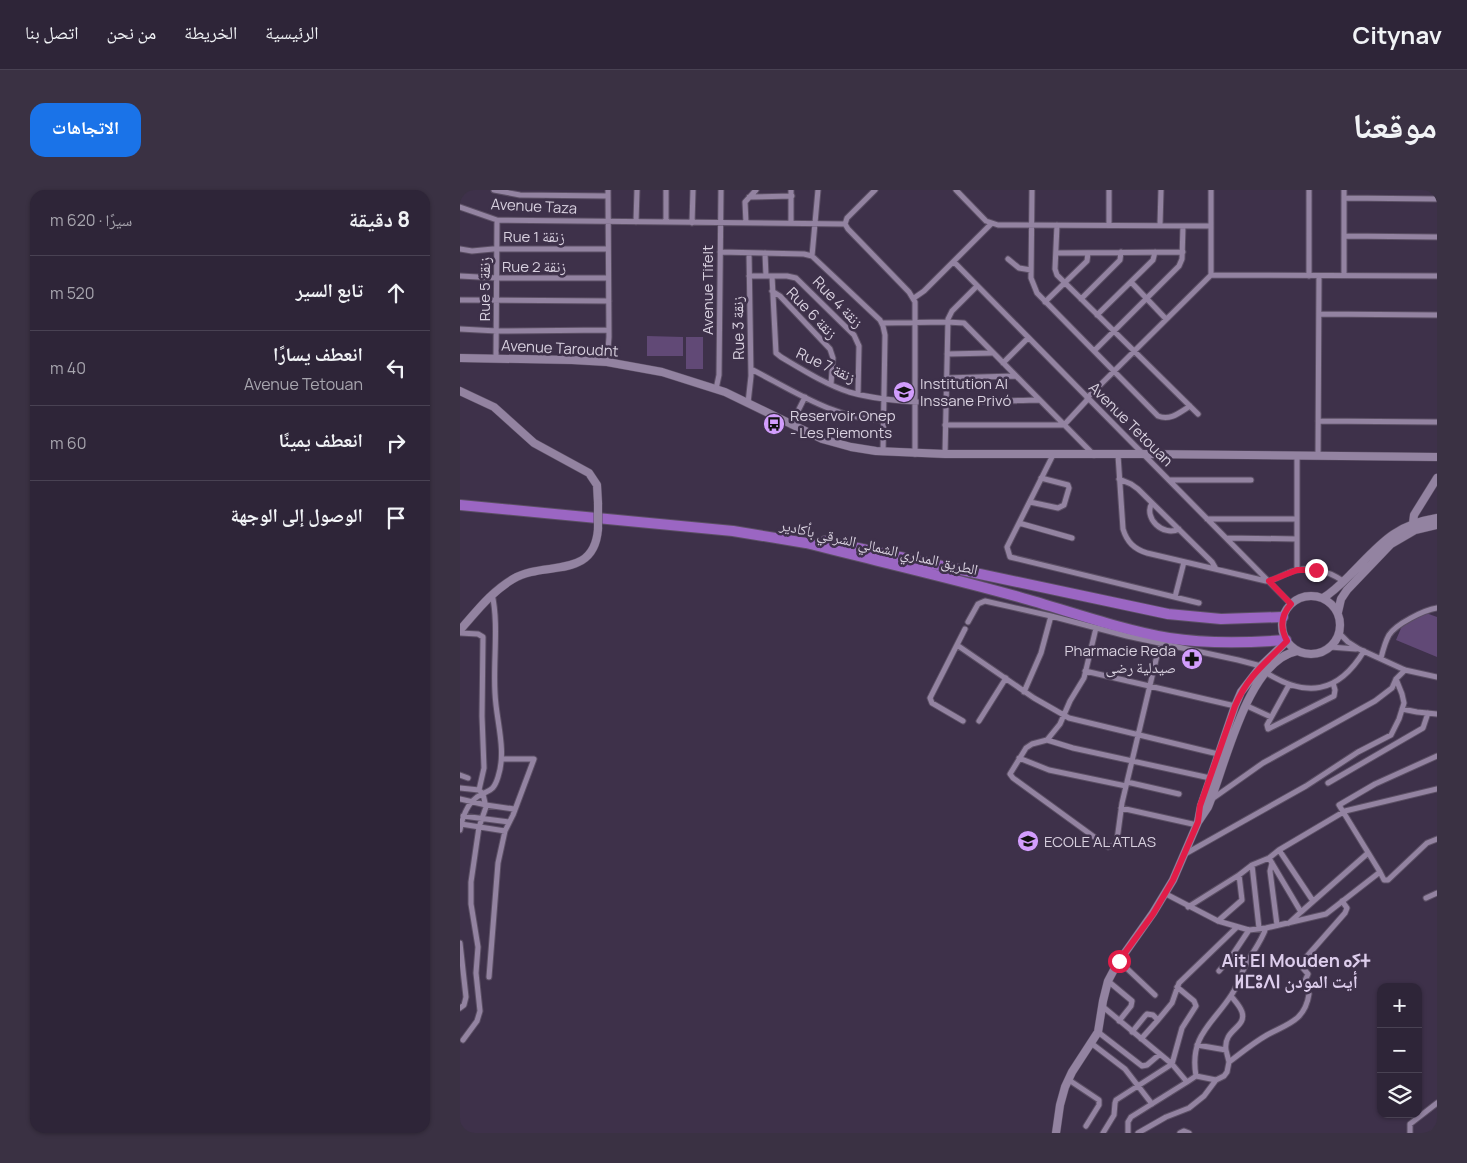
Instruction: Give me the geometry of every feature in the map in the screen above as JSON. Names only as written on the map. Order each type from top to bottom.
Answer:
[{"type":"highway","name":"الطريق المداري الشمالي الشرقي بأكادير","points":[[460,498],[762,529],[1007,579],[1087,598],[1177,615],[1221,619],[1283,617]]},
{"type":"highway","name":"الطريق المداري الشمالي الشرقي بأكادير","points":[[460,505],[773,537],[822,547],[1001,592],[1154,635],[1185,640],[1230,643],[1286,641]]},
{"type":"street","points":[[494,190],[608,193],[609,330],[607,362]]},
{"type":"street","points":[[636,222],[638,190]]},
{"type":"street","points":[[666,190],[666,222]]},
{"type":"street","points":[[692,222],[693,190]]},
{"type":"street","name":"Avenue Tifelt","points":[[716,389],[719,376],[721,190]]},
{"type":"street","points":[[746,223],[745,204],[756,190]]},
{"type":"street","points":[[812,256],[818,190]]},
{"type":"street","points":[[875,190],[847,218],[845,224],[914,298],[916,307],[915,454]]},
{"type":"street","points":[[956,190],[991,224],[1001,226],[1211,226]]},
{"type":"street","points":[[1032,190],[1031,278],[1034,289],[1160,417],[1170,418],[1190,406]]},
{"type":"street","points":[[1109,190],[1109,225]]},
{"type":"street","points":[[1160,225],[1161,190]]},
{"type":"street","points":[[1211,190],[1211,275]]},
{"type":"street","points":[[1308,276],[1309,190]]},
{"type":"street","points":[[1344,190],[1344,276]]},
{"type":"street","points":[[749,197],[792,193],[791,223]]},
{"type":"street","points":[[1344,198],[1437,198]]},
{"type":"street","name":"Avenue Taza","points":[[460,208],[497,220],[845,224]]},
{"type":"street","name":"Rue 5 زنقة","points":[[496,359],[497,220]]},
{"type":"street","points":[[914,298],[921,294],[991,224]]},
{"type":"street","points":[[1057,225],[1057,275],[1198,414]]},
{"type":"street","points":[[1094,351],[1179,266],[1182,261],[1183,252],[1183,226]]},
{"type":"street","points":[[1344,236],[1437,237]]},
{"type":"street","name":"Rue 1 زنقة","points":[[460,249],[472,251],[496,249],[608,249]]},
{"type":"street","points":[[720,252],[804,254],[812,256],[882,323],[885,335],[883,452]]},
{"type":"street","points":[[1045,302],[1087,260],[1088,252]]},
{"type":"street","points":[[1081,299],[1120,260],[1121,252]]},
{"type":"street","points":[[1097,315],[1153,260],[1155,252]]},
{"type":"street","points":[[1056,253],[1183,252]]},
{"type":"street","name":"Rue 3 زنقة","points":[[748,403],[751,369],[749,253]]},
{"type":"street","name":"Rue 7 زنقة","points":[[765,253],[772,291],[777,354],[816,377],[858,394],[884,399],[915,401]]},
{"type":"street","points":[[1008,259],[1019,268],[1031,270]]},
{"type":"street","name":"Avenue Tetouan","points":[[954,262],[1291,604]]},
{"type":"street","points":[[945,425],[1064,425],[1113,371],[1211,275],[1437,276]]},
{"type":"street","name":"Rue 2 زنقة","points":[[460,276],[608,278]]},
{"type":"street","name":"Rue 4 زنقة","points":[[749,276],[791,276],[797,278],[854,335],[859,346],[858,394]]},
{"type":"street","points":[[1318,456],[1319,276]]},
{"type":"street","points":[[1131,282],[1166,319]]},
{"type":"street","points":[[944,454],[947,322],[950,313],[977,286]]},
{"type":"street","name":"Rue 6 زنقة","points":[[772,291],[780,296],[830,349],[832,358],[831,384]]},
{"type":"street","points":[[460,300],[609,301]]},
{"type":"street","points":[[1319,314],[1437,315]]},
{"type":"street","points":[[882,323],[964,323],[1094,455]]},
{"type":"street","points":[[460,329],[497,331],[609,330]]},
{"type":"street","points":[[1003,363],[1028,338]]},
{"type":"street","points":[[947,354],[992,353]]},
{"type":"street","name":"Avenue Taroudnt","points":[[460,358],[607,362],[662,372],[716,389],[790,425],[837,444],[883,452],[915,454],[1437,457]]},
{"type":"street","points":[[751,369],[805,397],[844,413],[868,419],[884,420]]},
{"type":"street","points":[[946,378],[1015,376]]},
{"type":"street","points":[[460,392],[490,404],[534,443],[589,473],[597,485],[598,502],[598,539],[594,549],[588,556],[581,561],[560,568],[523,574],[513,579],[492,593],[460,632]]},
{"type":"street","points":[[790,425],[805,397]]},
{"type":"street","points":[[915,401],[1039,400]]},
{"type":"street","points":[[1318,420],[1437,422]]},
{"type":"street","points":[[1053,455],[1007,546],[1008,553],[1012,559],[1199,603]]},
{"type":"street","points":[[1118,455],[1123,529],[1130,544],[1143,552],[1269,581],[1297,570],[1309,569],[1322,571],[1343,581]]},
{"type":"street","points":[[1297,456],[1297,570]]},
{"type":"street","points":[[1030,502],[1058,508],[1064,505],[1069,488],[1068,485],[1041,478]]},
{"type":"street","points":[[1413,523],[1414,515],[1437,478]]},
{"type":"street","points":[[1120,479],[1135,486],[1212,562],[1216,569]]},
{"type":"street","points":[[1168,480],[1250,480]]},
{"type":"street","points":[[1152,502],[1149,508],[1149,516],[1155,523],[1163,530],[1174,531],[1179,529]]},
{"type":"street","points":[[1323,598],[1337,588],[1390,536],[1413,523],[1437,518]]},
{"type":"street","points":[[1207,519],[1297,519]]},
{"type":"street","points":[[1019,523],[1072,538]]},
{"type":"street","points":[[1338,612],[1344,594],[1350,586],[1396,540],[1415,530],[1437,525]]},
{"type":"street","points":[[1226,538],[1297,539]]},
{"type":"street","points":[[1174,597],[1184,562]]},
{"type":"street","points":[[1337,588],[1344,594]]},
{"type":"street","points":[[460,788],[481,792],[491,791],[498,777],[502,759],[494,694],[494,612],[492,593]]},
{"type":"street","points":[[1306,596],[1323,598],[1332,604],[1338,612],[1340,622],[1339,633],[1330,647],[1311,654],[1297,651],[1286,641],[1282,629],[1283,617],[1291,604],[1306,596]]},
{"type":"street","points":[[968,622],[978,604],[983,601],[1238,660],[1263,669],[1289,685],[1309,689],[1333,683],[1346,674],[1362,650]]},
{"type":"street","points":[[1381,658],[1387,639],[1393,630],[1422,613],[1437,608]]},
{"type":"street","points":[[1024,692],[1041,653],[1051,616]]},
{"type":"street","points":[[1096,628],[1083,681],[1070,701],[1064,716],[1052,736],[1047,740],[1028,746],[1010,770],[1011,777],[1106,846],[1112,846],[1116,842],[1121,808],[1160,643]]},
{"type":"street","points":[[963,721],[932,703],[930,696],[965,629]]},
{"type":"street","points":[[460,632],[478,634],[483,637],[482,716],[484,768],[481,792],[486,805],[480,827],[471,882],[471,904],[478,947],[476,973],[480,1011],[476,1021],[463,1040]]},
{"type":"street","points":[[1339,633],[1348,642],[1362,650],[1405,670],[1437,678]]},
{"type":"street","points":[[1212,799],[1246,705],[1263,669],[1286,641]]},
{"type":"street","points":[[957,645],[1024,692],[1064,716],[1083,723],[1218,754]]},
{"type":"street","points":[[1330,647],[1362,650]]},
{"type":"street","points":[[1056,1133],[1060,1105],[1069,1080],[1098,1032],[1108,981],[1119,961],[1166,894],[1185,854],[1204,806],[1210,778],[1235,706],[1249,679],[1279,658],[1297,651]]},
{"type":"street","points":[[1204,806],[1263,763],[1375,702],[1392,688],[1396,679],[1405,670]]},
{"type":"street","points":[[1085,671],[1235,706]]},
{"type":"street","points":[[979,721],[1006,678]]},
{"type":"street","points":[[1185,854],[1306,786],[1358,752],[1390,735],[1399,719],[1404,703],[1396,679]]},
{"type":"street","points":[[1289,685],[1267,725],[1268,729],[1334,696],[1333,683]]},
{"type":"street","points":[[1246,705],[1271,717]]},
{"type":"street","points":[[1402,709],[1437,714]]},
{"type":"street","points":[[1328,783],[1423,728],[1428,713]]},
{"type":"street","points":[[1047,740],[1072,748],[1210,778]]},
{"type":"street","points":[[1437,756],[1375,784],[1340,805],[1384,880],[1388,880],[1427,843],[1437,839]]},
{"type":"street","points":[[1019,758],[1049,770],[1179,794]]},
{"type":"street","points":[[489,977],[496,881],[505,831],[534,759],[502,759]]},
{"type":"street","points":[[460,775],[468,778]]},
{"type":"street","points":[[1277,925],[1270,871],[1271,860],[1279,850],[1345,811],[1437,789]]},
{"type":"street","points":[[481,792],[472,801],[463,816],[461,827],[480,827],[505,831]]},
{"type":"street","points":[[460,799],[514,809]]},
{"type":"street","points":[[1121,808],[1197,823]]},
{"type":"street","points":[[463,816],[509,822]]},
{"type":"street","points":[[1279,850],[1312,900]]},
{"type":"street","points":[[1289,923],[1312,900],[1368,854]]},
{"type":"street","points":[[1188,906],[1252,865],[1271,860]]},
{"type":"street","points":[[1271,860],[1301,912]]},
{"type":"street","points":[[1252,865],[1259,928]]},
{"type":"street","points":[[1166,894],[1218,921],[1249,930],[1266,928],[1326,914],[1380,872]]},
{"type":"street","points":[[1218,921],[1242,900],[1239,875]]},
{"type":"street","points":[[1426,898],[1437,893]]},
{"type":"street","points":[[1228,1062],[1267,1035],[1291,1024],[1303,1011],[1309,994],[1304,982],[1308,974],[1301,963],[1345,913],[1347,908],[1342,901]]},
{"type":"street","points":[[1142,1039],[1172,1003],[1177,987],[1237,927]]},
{"type":"street","points":[[1196,1076],[1194,1056],[1197,1046],[1207,1025],[1231,996],[1266,928]]},
{"type":"street","points":[[1219,971],[1232,957],[1249,930]]},
{"type":"street","points":[[460,943],[466,997],[464,1005],[460,1008]]},
{"type":"street","points":[[1119,961],[1155,995]]},
{"type":"street","points":[[1108,981],[1132,1001],[1131,1006],[1120,1020]]},
{"type":"street","points":[[1103,1133],[1114,1114],[1115,1102],[1172,1064],[1182,1028],[1196,1006],[1194,1001],[1177,987]]},
{"type":"street","points":[[1138,1133],[1195,1103],[1204,1096],[1216,1080],[1227,1072],[1228,1062],[1225,1042],[1241,1022],[1243,1016],[1231,996]]},
{"type":"street","points":[[1102,1006],[1172,1064],[1187,1082]]},
{"type":"street","points":[[1132,1032],[1147,1014],[1153,1015],[1158,1020]]},
{"type":"street","points":[[1098,1032],[1142,1066],[1147,1065],[1160,1054]]},
{"type":"street","points":[[1091,1044],[1125,1069],[1152,1104]]},
{"type":"street","points":[[1197,1046],[1226,1050]]},
{"type":"street","points":[[1127,1132],[1128,1122],[1131,1117],[1196,1076],[1216,1080]]},
{"type":"street","points":[[1069,1080],[1099,1100],[1099,1105],[1086,1126]]},
{"type":"street","points":[[1410,1133],[1410,1124],[1437,1103]]},
{"type":"street","points":[[1433,1133],[1437,1130]]},
{"type":"street","points":[[1180,1133],[1184,1131],[1188,1133]]},
{"type":"shaded area","points":[[647,336],[683,337],[683,356],[647,356]]},
{"type":"shaded area","points":[[686,337],[703,337],[703,369],[686,369]]},
{"type":"shaded area","points":[[1426,613],[1437,617],[1437,657],[1396,640],[1402,626]]},
{"type":"place","name":"Institution Al Inssane Privó","points":[[904,392]]},
{"type":"place","name":"Reservoir Onep - Les Piemonts","points":[[774,424]]},
{"type":"place","name":"Pharmacie Reda صيدلية رضى","points":[[1192,659]]},
{"type":"place","name":"ECOLE AL ATLAS","points":[[1028,841]]},
{"type":"district","name":"Ait El Mouden ⴰⵢⵜ ⵍⵎⵓⴷⵏ أيت المودن","points":[[1296,970]]},
{"type":"route","points":[[1119,961],[1166,894],[1183,859],[1198,822],[1200,806],[1241,692],[1249,679],[1287,641],[1282,629],[1282,623],[1285,612],[1291,604],[1269,581],[1297,570],[1316,570]]}]
